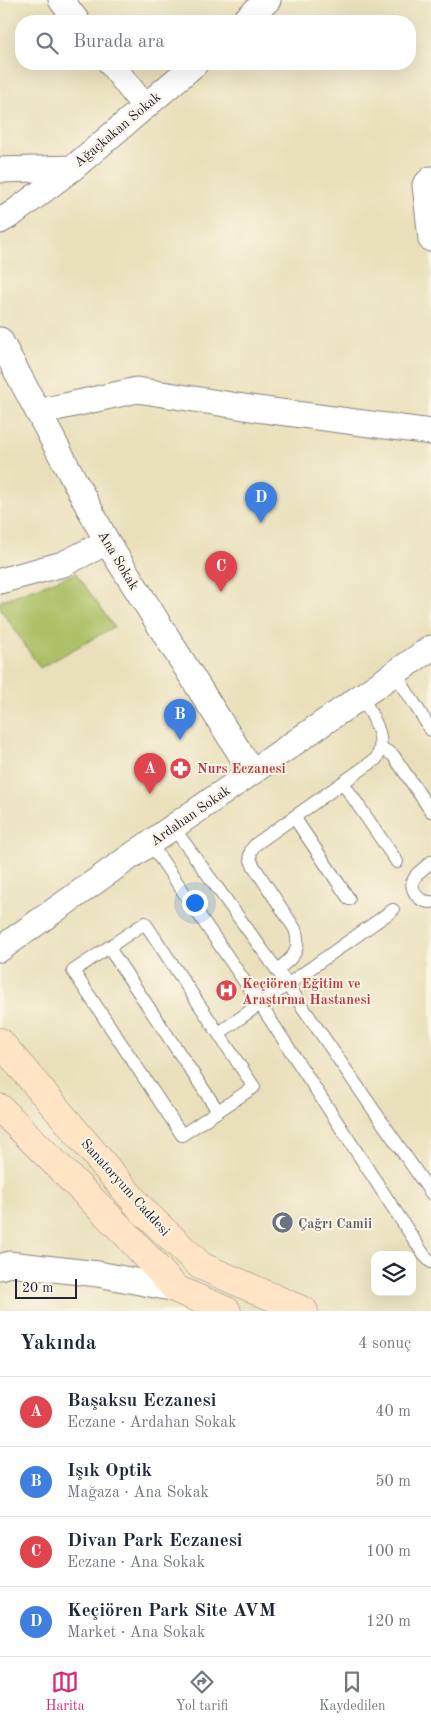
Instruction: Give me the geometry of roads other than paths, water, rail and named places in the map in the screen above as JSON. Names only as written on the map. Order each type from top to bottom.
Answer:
[{"type":"main road","name":"Sanatoryum Caddesi","points":[[0,1042],[143,1211],[201,1266],[304,1311]]},
{"type":"main road","points":[[0,1108],[126,1234],[176,1289],[227,1311]]},
{"type":"street","points":[[60,0],[72,15]]},
{"type":"street","points":[[251,15],[268,0]]},
{"type":"street","points":[[116,70],[145,107]]},
{"type":"street","name":"Ağaçkakan Sokak","points":[[0,170],[73,168],[188,70]]},
{"type":"street","points":[[0,221],[73,168]]},
{"type":"street","points":[[431,179],[424,185],[431,239]]},
{"type":"street","name":"Ana Sokak","points":[[0,340],[107,542],[252,772]]},
{"type":"street","points":[[38,412],[137,390],[257,409],[431,432]]},
{"type":"street","points":[[0,581],[64,564],[107,542]]},
{"type":"street","name":"Ardahan Sokak","points":[[0,949],[431,648]]},
{"type":"street","points":[[0,1267],[9,1264],[98,1274],[176,1289]]},
{"type":"lane","points":[[395,673],[431,730]]},
{"type":"lane","points":[[277,970],[293,956],[298,944],[298,936],[253,865],[250,855],[256,844],[376,759],[381,748],[381,737],[362,696]]},
{"type":"lane","points":[[381,748],[393,755],[431,811]]},
{"type":"lane","points":[[343,783],[397,862]]},
{"type":"lane","points":[[294,817],[349,898]]},
{"type":"lane","points":[[173,827],[277,970],[431,1193]]},
{"type":"lane","points":[[150,843],[260,1004],[431,1262]]},
{"type":"lane","points":[[431,862],[417,874],[412,883],[414,891],[420,899],[424,902],[431,902]]},
{"type":"lane","points":[[219,1033],[393,910]]},
{"type":"lane","points":[[146,923],[254,1087],[182,1135],[73,971],[109,948],[146,923]]},
{"type":"lane","points":[[109,948],[218,1111]]},
{"type":"place","name":"Keçiören Park Site AVM","points":[[261,523]]},
{"type":"place","name":"Divan Park Eczanesi","points":[[221,592]]},
{"type":"place","name":"Işık Optik","points":[[180,740]]},
{"type":"place","name":"Nurs Eczanesi","points":[[181,768]]},
{"type":"place","name":"Başaksu Eczanesi","points":[[150,794]]},
{"type":"place","name":"Keçiören Eğitim ve Araştırma Hastanesi","points":[[226,991]]},
{"type":"place","name":"Çağrı Camii","points":[[282,1223]]}]
